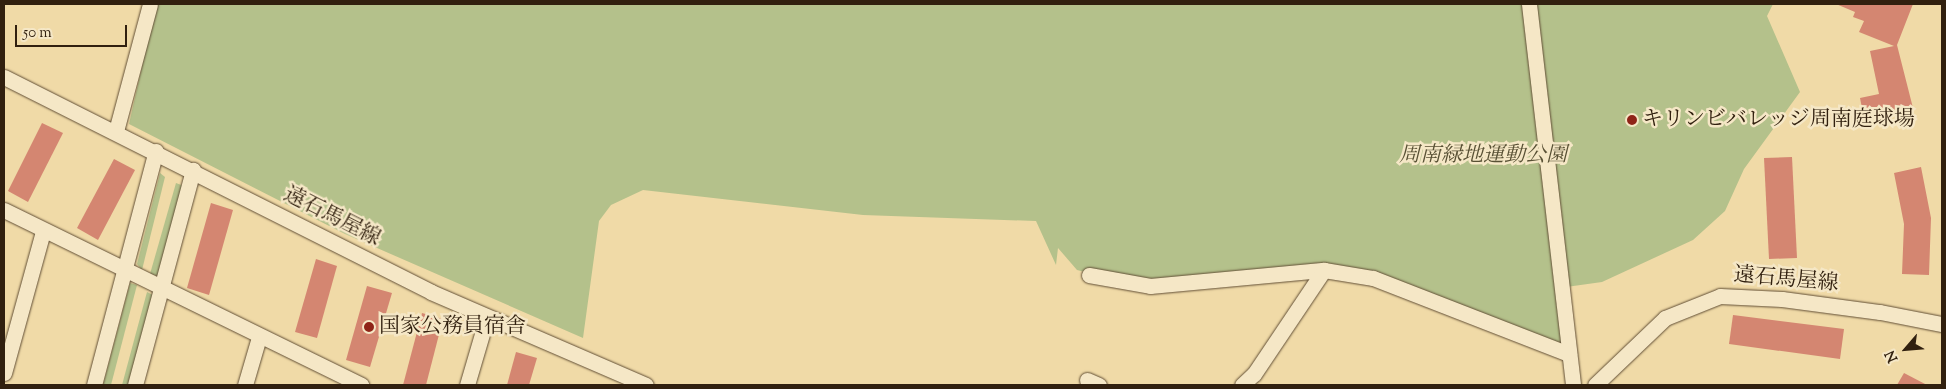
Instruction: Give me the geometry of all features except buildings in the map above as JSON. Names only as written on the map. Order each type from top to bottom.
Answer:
[{"type":"street","points":[[116,131],[150,4]]},
{"type":"street","points":[[1529,4],[1573,385]]},
{"type":"street","name":"遠石馬屋線","points":[[4,77],[487,316],[646,385]]},
{"type":"street","points":[[94,385],[156,151]]},
{"type":"street","points":[[135,385],[163,288],[193,170]]},
{"type":"street","points":[[4,210],[355,384]]},
{"type":"street","points":[[4,373],[43,231]]},
{"type":"street","points":[[1088,275],[1150,286],[1324,270],[1372,278],[1568,354]]},
{"type":"street","points":[[1242,385],[1254,374],[1324,270]]},
{"type":"street","name":"遠石馬屋線","points":[[1595,385],[1665,318],[1720,296],[1782,299],[1880,312],[1942,324]]},
{"type":"street","points":[[467,385],[487,316]]},
{"type":"street","points":[[245,385],[259,337]]},
{"type":"green space","name":"周南緑地運動公園","points":[[156,4],[1773,4],[1767,16],[1800,92],[1744,169],[1725,211],[1693,240],[1602,282],[1559,288],[1569,353],[1334,271],[1148,288],[1077,270],[1058,248],[1056,265],[1036,221],[863,215],[643,190],[611,205],[599,221],[583,338],[345,234],[129,124]]},
{"type":"green space","points":[[160,173],[165,177],[142,270],[137,264]]},
{"type":"green space","points":[[176,183],[184,186],[158,276],[150,274]]},
{"type":"green space","points":[[130,283],[137,285],[111,385],[103,385]]},
{"type":"green space","points":[[147,292],[153,295],[129,385],[122,385]]},
{"type":"place","name":"キリンビバレッジ周南庭球場","points":[[1632,120]]},
{"type":"place","name":"国家公務員宿舎","points":[[369,327]]}]
